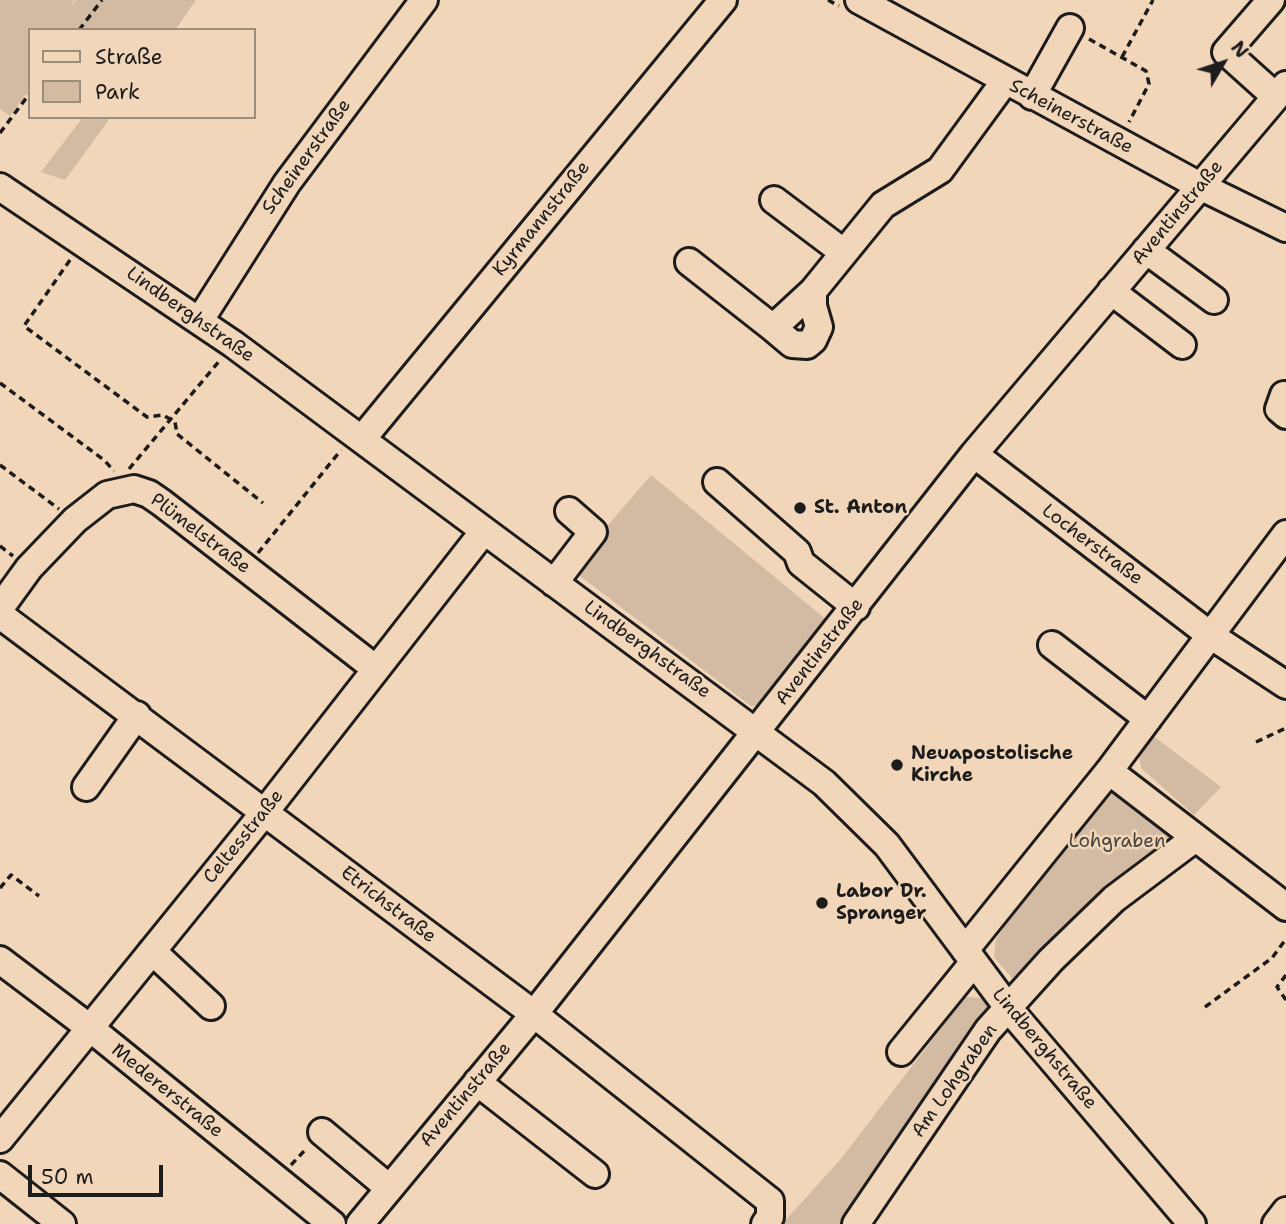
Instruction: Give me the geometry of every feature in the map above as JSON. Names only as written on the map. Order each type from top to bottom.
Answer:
[{"type":"street","name":"Scheinerstraße","points":[[200,320],[287,183],[424,0]]},
{"type":"street","name":"Kyrmannstraße","points":[[358,436],[723,0]]},
{"type":"street","points":[[1271,0],[1226,52],[1281,91]]},
{"type":"street","name":"Scheinerstraße","points":[[852,5],[1286,228]]},
{"type":"street","points":[[1032,96],[1070,29]]},
{"type":"street","points":[[689,262],[773,328],[813,292],[883,205],[940,170],[1004,81]]},
{"type":"street","name":"Aventinstraße","points":[[360,1224],[534,1014],[974,454],[1281,91]]},
{"type":"street","name":"Lindberghstraße","points":[[0,187],[200,320],[758,731],[824,783],[873,830],[903,865],[1009,1009],[1189,1223]]},
{"type":"street","points":[[774,200],[843,252]]},
{"type":"street","points":[[1146,250],[1214,300]]},
{"type":"street","points":[[1111,291],[1182,345]]},
{"type":"street","name":"Locherstraße","points":[[974,454],[1210,635]]},
{"type":"street","points":[[717,482],[797,552],[801,563],[856,607]]},
{"type":"street","points":[[0,608],[29,568],[75,520],[120,484]]},
{"type":"street","name":"Plümelstraße","points":[[120,484],[149,494],[376,669]]},
{"type":"street","points":[[554,583],[593,533],[569,511]]},
{"type":"street","name":"Celtesstraße","points":[[0,1139],[264,813],[484,531]]},
{"type":"street","points":[[901,1052],[969,956],[1286,534]]},
{"type":"street","name":"Etrichstraße","points":[[0,615],[534,1014],[768,1213]]},
{"type":"street","points":[[1210,635],[1286,685]]},
{"type":"street","points":[[1052,645],[1148,719]]},
{"type":"street","points":[[86,786],[136,715]]},
{"type":"street","points":[[1109,771],[1194,839],[1286,907]]},
{"type":"street","name":"Am Lohgraben","points":[[856,1224],[988,1030],[1051,960],[1114,900],[1194,839]]},
{"type":"street","points":[[152,951],[211,1006]]},
{"type":"street","name":"Medererstraße","points":[[0,960],[90,1028],[332,1224]]},
{"type":"street","points":[[477,1082],[595,1174]]},
{"type":"street","points":[[322,1132],[389,1188]]},
{"type":"street","points":[[0,1175],[62,1224]]},
{"type":"street","points":[[1276,1224],[1286,1211]]},
{"type":"path","points":[[81,28],[102,0]]},
{"type":"path","points":[[828,0],[852,5]]},
{"type":"path","points":[[1122,58],[1153,0]]},
{"type":"path","points":[[1070,29],[1146,71],[1149,84],[1119,142]]},
{"type":"path","points":[[0,133],[28,96]]},
{"type":"path","points":[[83,242],[24,326],[147,417],[163,415],[175,422],[177,434],[263,503]]},
{"type":"path","points":[[0,383],[104,460],[120,484],[233,344]]},
{"type":"path","points":[[246,568],[358,436]]},
{"type":"path","points":[[0,465],[75,520]]},
{"type":"path","points":[[1256,743],[1286,727]]},
{"type":"path","points":[[0,888],[11,875],[39,896]]},
{"type":"path","points":[[1205,1007],[1272,958],[1286,939]]},
{"type":"path","points":[[1286,975],[1277,987],[1286,1000]]},
{"type":"path","points":[[277,1180],[322,1132]]},
{"type":"green space","points":[[0,0],[74,0],[70,7],[76,0],[196,0],[176,28],[28,28],[28,92],[10,116],[0,109]]},
{"type":"green space","points":[[81,119],[110,119],[65,180],[41,172]]},
{"type":"green space","points":[[651,475],[828,621],[761,705],[751,706],[576,573],[575,564]]},
{"type":"green space","points":[[1153,736],[1221,787],[1194,815],[1141,768],[1139,755]]},
{"type":"green space","name":"Lohgraben","points":[[1109,792],[1113,792],[1176,837],[1017,984],[994,957],[996,939],[1048,864]]},
{"type":"green space","points":[[965,997],[981,998],[989,1008],[842,1224],[782,1224],[840,1160]]},
{"type":"place","name":"St. Anton","points":[[800,508]]},
{"type":"place","name":"Neuapostolische Kirche","points":[[897,765]]},
{"type":"place","name":"Labor Dr. Spranger","points":[[822,903]]}]
